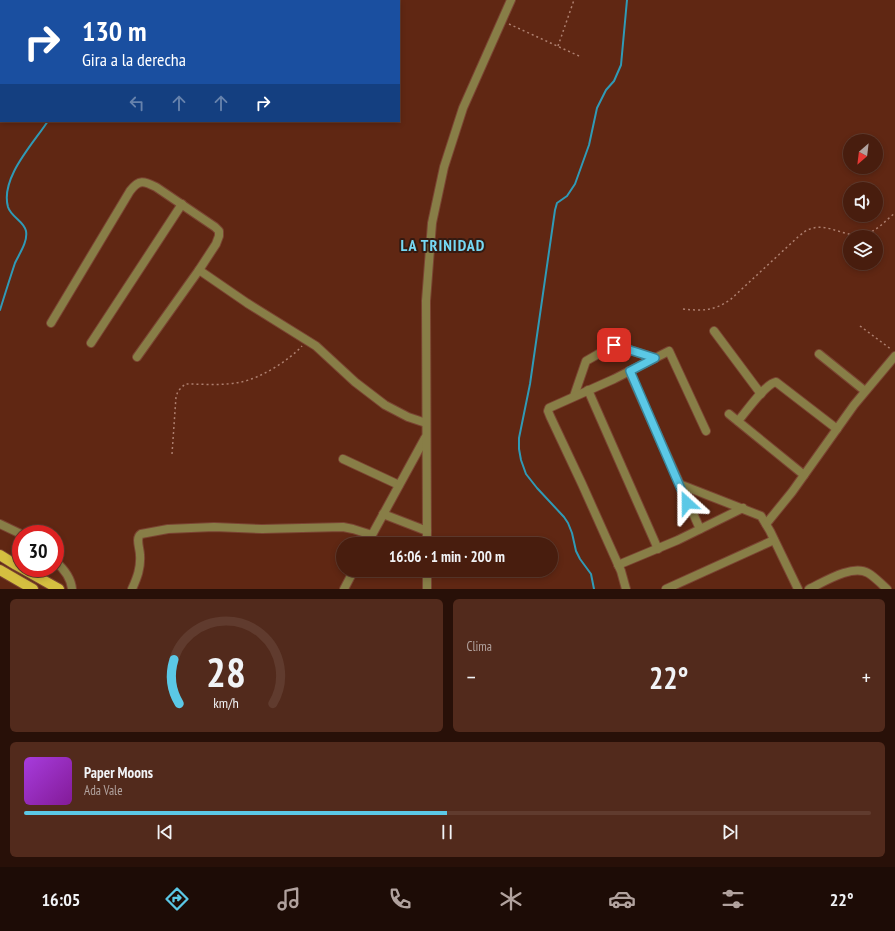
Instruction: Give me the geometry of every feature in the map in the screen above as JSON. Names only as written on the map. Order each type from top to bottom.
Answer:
[{"type":"main road","points":[[0,555],[59,589]]},
{"type":"main road","points":[[0,570],[33,589]]},
{"type":"main road","points":[[0,577],[21,582]]},
{"type":"street","points":[[427,537],[426,300],[432,223],[444,167],[463,108],[511,0]]},
{"type":"street","points":[[51,323],[134,185],[143,182],[149,184],[156,187],[215,227],[219,236],[216,244],[199,270],[137,357]]},
{"type":"street","points":[[91,343],[182,204]]},
{"type":"street","points":[[199,270],[247,303],[322,350],[355,382],[385,405],[408,417],[426,422]]},
{"type":"street","points":[[714,331],[760,394]]},
{"type":"street","points":[[574,396],[586,361],[614,345],[655,358]]},
{"type":"street","points":[[626,589],[618,564],[550,416],[549,408],[630,371],[669,351],[706,431]]},
{"type":"street","points":[[819,354],[865,391]]},
{"type":"street","points":[[766,524],[804,475],[865,391],[895,356]]},
{"type":"street","points":[[630,371],[700,529]]},
{"type":"street","points":[[738,422],[760,394],[772,383],[776,382],[837,430]]},
{"type":"street","points":[[588,390],[658,548]]},
{"type":"street","points":[[729,414],[804,475]]},
{"type":"street","points":[[132,589],[139,572],[140,554],[138,536],[141,534],[168,530],[214,527],[262,529],[343,527],[353,528],[372,535],[426,437]]},
{"type":"street","points":[[342,459],[399,485]]},
{"type":"street","points":[[679,484],[761,516],[798,589]]},
{"type":"street","points":[[618,564],[658,548],[743,508]]},
{"type":"street","points":[[383,514],[427,531]]},
{"type":"street","points":[[0,524],[12,530]]},
{"type":"street","points":[[666,589],[774,540]]},
{"type":"street","points":[[809,589],[845,573],[858,570],[868,573],[887,589]]},
{"type":"street","points":[[64,572],[72,584],[72,589]]},
{"type":"street","points":[[344,589],[350,577]]},
{"type":"street","points":[[427,577],[427,589]]},
{"type":"path","points":[[558,46],[574,0]]},
{"type":"path","points":[[502,21],[579,56]]},
{"type":"path","points":[[683,309],[701,311],[720,306],[730,300],[799,236],[809,229],[817,227],[826,228],[857,236],[873,231],[895,213]]},
{"type":"path","points":[[860,326],[895,353]]},
{"type":"path","points":[[172,454],[176,396],[181,387],[185,384],[241,382],[259,376],[280,364],[308,340]]},
{"type":"waterway","points":[[594,589],[591,574],[576,551],[568,523],[526,474],[521,460],[519,438],[530,384],[555,210],[557,203],[567,196],[575,184],[589,145],[597,108],[606,90],[614,81],[621,65],[627,0]]},
{"type":"waterway","points":[[0,310],[15,263],[26,239],[25,228],[12,214],[8,207],[7,196],[9,185],[19,162],[47,122]]},
{"type":"district","name":"LA TRINIDAD","points":[[443,245]]},
{"type":"route","points":[[614,345],[655,358],[630,371],[687,503]]}]
